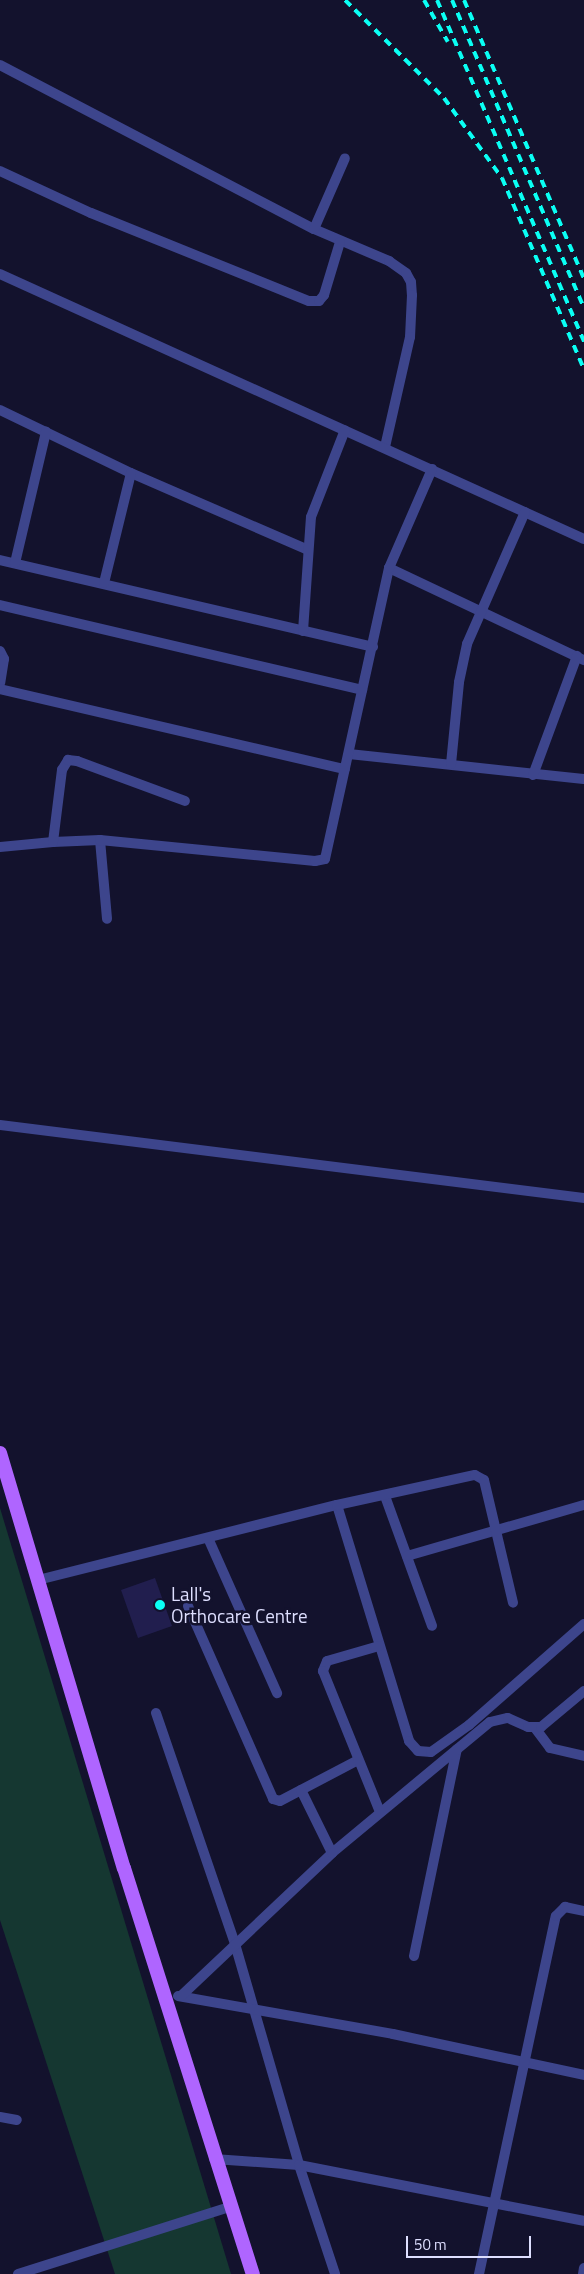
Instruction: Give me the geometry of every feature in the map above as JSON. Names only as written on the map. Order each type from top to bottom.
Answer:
[{"type":"main road","points":[[0,1453],[163,1996],[229,2207],[253,2274]]},
{"type":"street","points":[[0,65],[314,229],[340,242],[389,261],[406,273],[411,282],[412,314],[406,363],[385,447]]},
{"type":"street","points":[[314,229],[345,158]]},
{"type":"street","points":[[0,171],[82,209],[310,301],[319,301],[324,295],[340,242]]},
{"type":"street","points":[[0,274],[385,447],[584,539]]},
{"type":"street","points":[[0,413],[46,432],[131,473],[308,550]]},
{"type":"street","points":[[303,630],[312,517],[345,430]]},
{"type":"street","points":[[15,563],[46,432]]},
{"type":"street","points":[[0,847],[100,840],[320,860],[328,855],[389,568],[432,469]]},
{"type":"street","points":[[104,583],[131,473]]},
{"type":"street","points":[[451,764],[462,663],[480,610],[525,512]]},
{"type":"street","points":[[0,560],[373,647]]},
{"type":"street","points":[[389,568],[580,658],[533,775]]},
{"type":"street","points":[[0,605],[362,690]]},
{"type":"street","points":[[0,651],[4,659],[0,683]]},
{"type":"street","points":[[0,689],[345,769]]},
{"type":"street","points":[[349,754],[584,779]]},
{"type":"street","points":[[53,842],[62,770],[68,760],[77,761],[185,802]]},
{"type":"street","points":[[100,840],[107,919]]},
{"type":"street","points":[[0,1125],[584,1198]]},
{"type":"street","points":[[38,1580],[337,1506],[478,1476],[484,1480],[493,1530],[513,1603]]},
{"type":"street","points":[[385,1496],[432,1626]]},
{"type":"street","points":[[406,1556],[584,1505]]},
{"type":"street","points":[[337,1506],[379,1646],[409,1741],[413,1748],[424,1753],[469,1725],[584,1624]]},
{"type":"street","points":[[208,1538],[277,1693]]},
{"type":"street","points":[[188,1606],[270,1795],[280,1801],[358,1760]]},
{"type":"street","points":[[379,1646],[327,1661],[323,1666],[358,1760],[380,1812]]},
{"type":"street","points":[[181,1996],[332,1853],[490,1722],[501,1718],[535,1728],[546,1724],[584,1691]]},
{"type":"street","points":[[156,1713],[235,1944],[300,2165],[335,2274]]},
{"type":"street","points":[[535,1728],[550,1748],[584,1756]]},
{"type":"street","points":[[414,1956],[457,1748]]},
{"type":"street","points":[[301,1790],[332,1853]]},
{"type":"street","points":[[479,2274],[523,2062],[556,1916],[565,1907],[584,1911]]},
{"type":"street","points":[[163,1996],[181,1996],[393,2034],[584,2075]]},
{"type":"street","points":[[0,2117],[17,2120]]},
{"type":"street","points":[[214,2159],[300,2165],[584,2221]]},
{"type":"street","points":[[18,2274],[229,2207]]},
{"type":"street","points":[[583,2274],[584,2268]]},
{"type":"green space","points":[[0,1508],[231,2274],[115,2274],[0,1920]]},
{"type":"building","points":[[155,1578],[172,1626],[138,1638],[121,1590]]},
{"type":"railway","points":[[345,0],[444,98],[502,178],[584,369]]},
{"type":"railway","points":[[424,0],[448,42]]},
{"type":"railway","points":[[437,0],[584,342]]},
{"type":"railway","points":[[452,0],[584,308]]},
{"type":"railway","points":[[464,0],[584,278]]},
{"type":"place","name":"Lall's Orthocare Centre","points":[[160,1605]]}]
